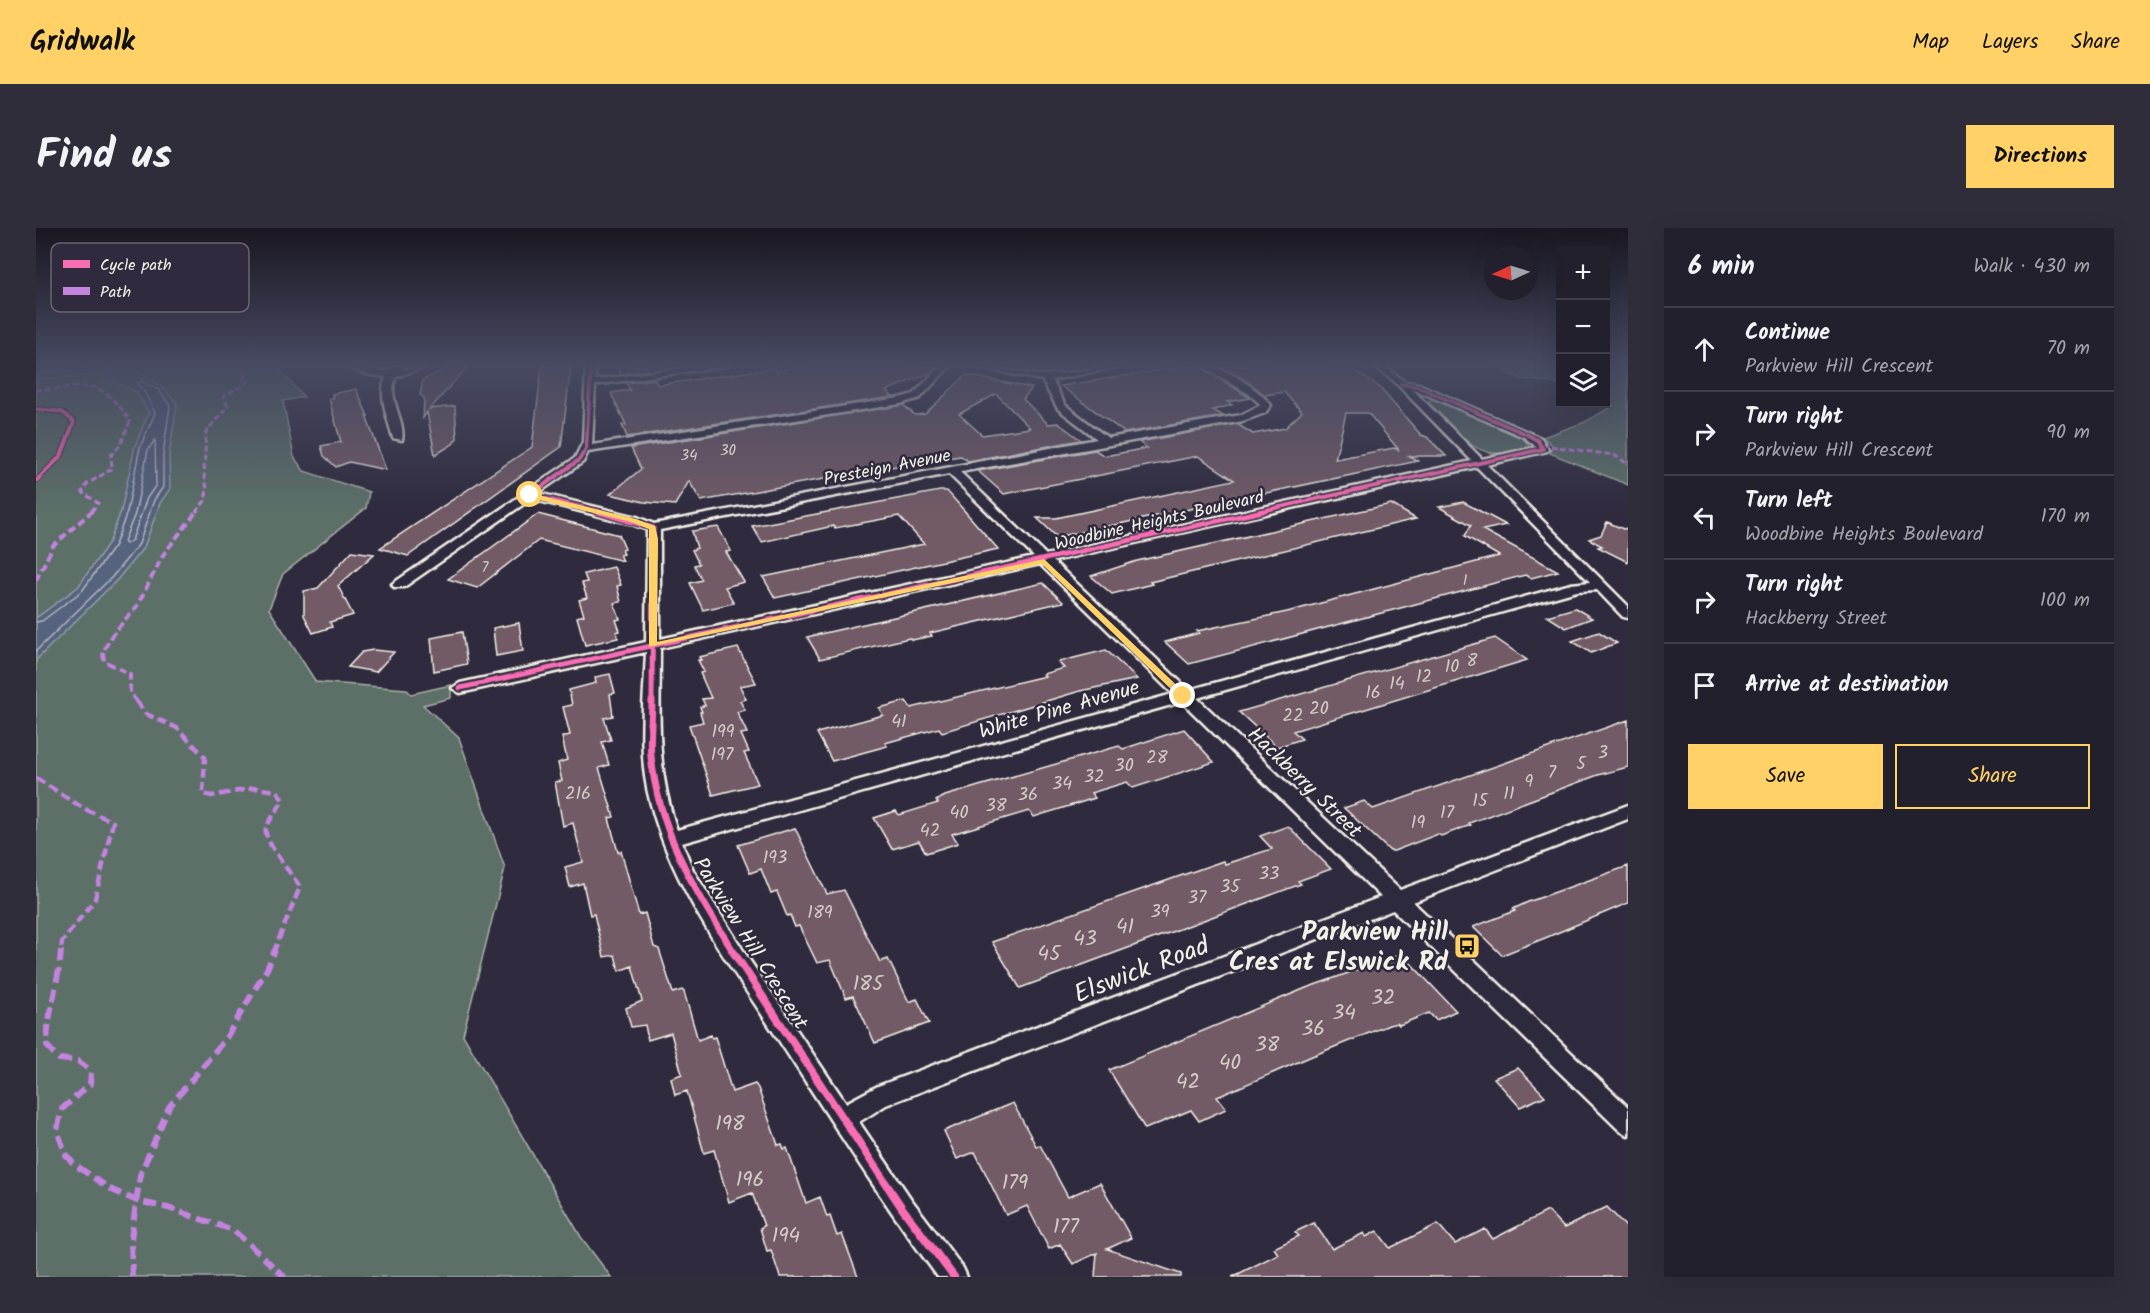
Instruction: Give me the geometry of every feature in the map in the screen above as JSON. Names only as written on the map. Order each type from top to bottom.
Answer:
[{"type":"street","points":[[393,415],[398,438]]},
{"type":"street","points":[[399,584],[579,460],[586,449],[589,415]]},
{"type":"street","points":[[586,449],[809,415]]},
{"type":"street","points":[[1072,415],[1106,441]]},
{"type":"street","name":"Presteign Avenue","points":[[652,528],[1251,415]]},
{"type":"street","points":[[1431,415],[1628,614]]},
{"type":"street","name":"Woodbine Heights Boulevard","points":[[460,688],[1044,561],[1543,449],[1542,445],[1528,435],[1482,415]]},
{"type":"street","name":"Hackberry Street","points":[[952,471],[1628,1123]]},
{"type":"street","points":[[530,495],[633,520],[652,528]]},
{"type":"street","name":"Parkview Hill Crescent","points":[[652,528],[655,539],[650,732],[653,776],[671,839],[685,873],[733,951],[902,1208],[954,1277]]},
{"type":"street","name":"White Pine Avenue","points":[[671,839],[1576,587],[1599,586]]},
{"type":"street","name":"Elswick Road","points":[[843,1118],[879,1097],[1628,812]]},
{"type":"green space","points":[[36,415],[286,415],[294,457],[304,471],[369,492],[366,508],[283,574],[269,609],[316,682],[406,689],[411,694],[451,685],[451,698],[423,705],[459,738],[505,868],[463,1035],[581,1237],[611,1277],[36,1277]]},
{"type":"green space","points":[[1441,415],[1470,415],[1523,438],[1530,447],[1497,453],[1484,451],[1463,437]]},
{"type":"green space","points":[[1597,415],[1628,415],[1628,485],[1550,453],[1552,445],[1543,437],[1585,422]]},
{"type":"water","points":[[148,415],[175,415],[169,455],[170,489],[160,503],[144,547],[117,580],[36,660],[36,618],[78,587],[110,541],[121,511],[135,446]]},
{"type":"building","points":[[333,415],[368,415],[386,470],[349,462],[336,467],[324,456],[321,446],[341,442]]},
{"type":"building","points":[[428,415],[456,415],[457,438],[453,444],[435,455]]},
{"type":"building","points":[[536,415],[565,415],[561,447],[408,556],[380,548],[532,447]]},
{"type":"building","points":[[621,415],[774,415],[627,437],[622,425],[626,425]]},
{"type":"building","points":[[840,415],[960,415],[982,435],[1030,428],[1017,415],[1039,415],[1048,424],[1058,423],[1081,440],[968,461],[961,456],[930,460],[701,501],[689,481],[675,505],[644,502],[610,494],[641,469],[631,448]]},
{"type":"building","points":[[1100,415],[1223,416],[1125,433]]},
{"type":"building","points":[[1299,415],[1346,415],[1335,459],[1394,448],[1399,450],[1370,415],[1403,415],[1421,435],[1427,437],[1446,456],[1409,456],[1418,461],[1057,537],[1037,518],[1056,518],[1234,480],[1198,456],[1004,494],[978,471],[1095,450],[1105,456],[1147,448],[1139,442],[1237,424],[1253,434],[1285,428]]},
{"type":"building","points":[[947,491],[998,549],[775,598],[763,577],[924,544],[899,516],[835,528],[833,526],[762,542],[752,526]]},
{"type":"building","points":[[1463,502],[1506,525],[1483,530],[1558,571],[1531,578],[1525,575],[1189,664],[1165,642],[1199,633],[1197,631],[1287,612],[1499,556],[1465,536],[1471,525],[1439,507]]},
{"type":"building","points":[[1391,504],[1416,519],[1150,582],[1152,584],[1112,594],[1091,576],[1137,561]]},
{"type":"building","points":[[538,514],[619,535],[625,549],[622,550],[624,554],[620,555],[623,561],[539,540],[477,588],[448,579]]},
{"type":"building","points":[[1607,522],[1623,529],[1628,528],[1628,562],[1598,547],[1602,546],[1589,539],[1601,535]]},
{"type":"building","points":[[718,527],[731,551],[726,552],[744,582],[725,587],[734,603],[703,610],[690,583],[702,580],[694,565],[699,564],[692,550],[697,548],[692,531]]},
{"type":"building","points":[[352,551],[374,554],[338,586],[353,615],[330,622],[332,627],[313,633],[304,615],[304,591],[318,588]]},
{"type":"building","points":[[614,567],[621,585],[617,586],[621,602],[614,603],[620,619],[616,620],[620,631],[616,632],[618,638],[585,645],[577,617],[584,615],[579,600],[587,598],[582,583],[587,582],[584,574]]},
{"type":"building","points":[[1043,583],[1063,602],[930,633],[932,636],[912,640],[909,638],[820,659],[807,637]]},
{"type":"building","points":[[1575,608],[1592,618],[1566,628],[1547,616]]},
{"type":"building","points":[[519,623],[523,651],[496,656],[493,628]]},
{"type":"building","points":[[462,632],[467,664],[434,671],[431,638]]},
{"type":"building","points":[[1599,632],[1617,643],[1591,653],[1572,641]]},
{"type":"building","points":[[1495,638],[1527,660],[1293,731],[1302,739],[1277,747],[1239,712]]},
{"type":"building","points":[[738,648],[756,683],[740,686],[746,699],[740,701],[745,710],[737,712],[747,733],[741,734],[749,752],[744,753],[758,784],[713,795],[689,725],[703,722],[700,707],[705,705],[702,699],[711,698],[700,673],[704,672],[698,660],[701,660],[699,657]]},
{"type":"building","points":[[373,650],[394,652],[376,672],[348,667],[362,652]]},
{"type":"building","points":[[1106,650],[1137,679],[1080,691],[942,732],[939,728],[885,743],[887,746],[832,761],[817,733],[883,715],[879,708],[906,701],[911,708],[1045,676],[1043,674],[1064,668],[1058,662]]},
{"type":"building","points":[[610,674],[615,693],[610,694],[613,716],[604,718],[611,740],[602,742],[609,765],[599,768],[614,817],[609,818],[613,834],[618,852],[621,851],[639,915],[645,913],[654,947],[659,949],[673,993],[682,990],[684,992],[698,1040],[711,1035],[712,1038],[715,1037],[732,1092],[755,1084],[758,1088],[778,1145],[782,1144],[784,1149],[787,1148],[806,1203],[820,1197],[837,1236],[842,1234],[858,1277],[780,1277],[771,1250],[767,1251],[760,1228],[764,1226],[752,1193],[729,1202],[714,1150],[704,1153],[687,1091],[675,1095],[671,1078],[682,1074],[671,1033],[648,1040],[645,1025],[631,1027],[626,1008],[642,1001],[632,966],[619,971],[615,955],[604,957],[594,914],[590,915],[583,883],[570,887],[565,867],[583,862],[573,823],[563,826],[555,782],[562,781],[558,763],[567,760],[562,737],[570,735],[563,707],[572,705],[569,690],[596,683],[595,677]]},
{"type":"building","points":[[1628,720],[1628,767],[1598,775],[1469,823],[1471,825],[1441,836],[1438,834],[1394,851],[1390,851],[1344,808],[1364,801],[1373,809]]},
{"type":"building","points":[[1184,729],[1214,762],[1133,788],[1127,782],[1091,793],[1095,798],[1034,817],[1029,811],[952,834],[958,843],[926,853],[919,841],[892,849],[874,818],[896,811],[899,815],[938,803],[936,801],[945,796],[1119,746],[1123,749]]},
{"type":"building","points":[[1288,826],[1331,869],[1298,881],[1301,884],[1020,988],[992,942],[1223,861],[1225,864],[1272,849],[1260,836]]},
{"type":"building","points":[[795,828],[827,894],[844,890],[880,962],[888,959],[909,1002],[917,999],[929,1023],[875,1043],[853,996],[846,998],[830,960],[817,963],[799,926],[795,927],[790,915],[787,916],[777,892],[771,894],[761,869],[750,873],[738,845]]},
{"type":"building","points":[[1628,866],[1628,903],[1502,955],[1473,927],[1515,911],[1513,909],[1528,902]]},
{"type":"building","points":[[1402,954],[1456,1011],[1436,1020],[1429,1013],[1399,1025],[1397,1023],[1389,1025],[1312,1056],[1217,1097],[1226,1109],[1199,1121],[1191,1110],[1145,1129],[1109,1070],[1306,988]]},
{"type":"building","points":[[1518,1068],[1545,1096],[1520,1107],[1494,1078]]},
{"type":"building","points":[[1013,1103],[1036,1146],[1040,1145],[1068,1197],[1100,1183],[1131,1238],[1107,1249],[1181,1274],[1181,1277],[1095,1277],[1097,1253],[1073,1264],[1060,1244],[1049,1249],[1027,1206],[1006,1215],[975,1152],[957,1159],[944,1131]]},
{"type":"building","points":[[1607,1207],[1628,1229],[1628,1277],[1232,1277],[1278,1254],[1274,1248],[1299,1236],[1295,1232],[1314,1223],[1332,1249],[1364,1233],[1366,1237],[1377,1231],[1390,1248],[1438,1224],[1455,1244],[1485,1229],[1493,1239],[1548,1211],[1564,1228]]},
{"type":"marked path","points":[[36,580],[53,546],[98,503],[82,492],[87,484],[112,469],[111,455],[121,444],[130,421],[126,415]]},
{"type":"marked path","points":[[132,1277],[131,1239],[140,1175],[169,1107],[226,1038],[240,1015],[267,969],[300,887],[279,855],[267,844],[265,830],[283,800],[277,791],[254,788],[212,796],[203,794],[205,757],[177,728],[146,714],[130,693],[130,674],[104,661],[103,652],[112,635],[137,606],[163,555],[205,501],[207,489],[204,474],[206,432],[220,415]]},
{"type":"marked path","points":[[1542,445],[1614,455],[1628,464]]},
{"type":"marked path","points":[[36,778],[83,808],[113,822],[95,899],[62,942],[60,969],[47,1021],[47,1046],[59,1059],[78,1061],[91,1071],[90,1084],[62,1109],[57,1130],[66,1155],[74,1164],[110,1189],[137,1201],[168,1208],[233,1230],[285,1277]]},
{"type":"cycle path","points":[[36,481],[61,456],[74,422],[68,415]]},
{"type":"cycle path","points":[[530,495],[579,460],[586,449],[588,415]]},
{"type":"cycle path","points":[[460,688],[1543,449],[1537,440],[1482,415]]},
{"type":"cycle path","points":[[530,495],[633,520],[653,528],[655,539],[651,755],[658,800],[676,852],[685,873],[739,961],[902,1208],[954,1277]]},
{"type":"place","name":"Parkview Hill Cres at Elswick Rd","points":[[1467,946]]},
{"type":"route","points":[[530,495],[633,520],[652,528],[655,534],[652,645],[1044,561],[1183,696]]}]
